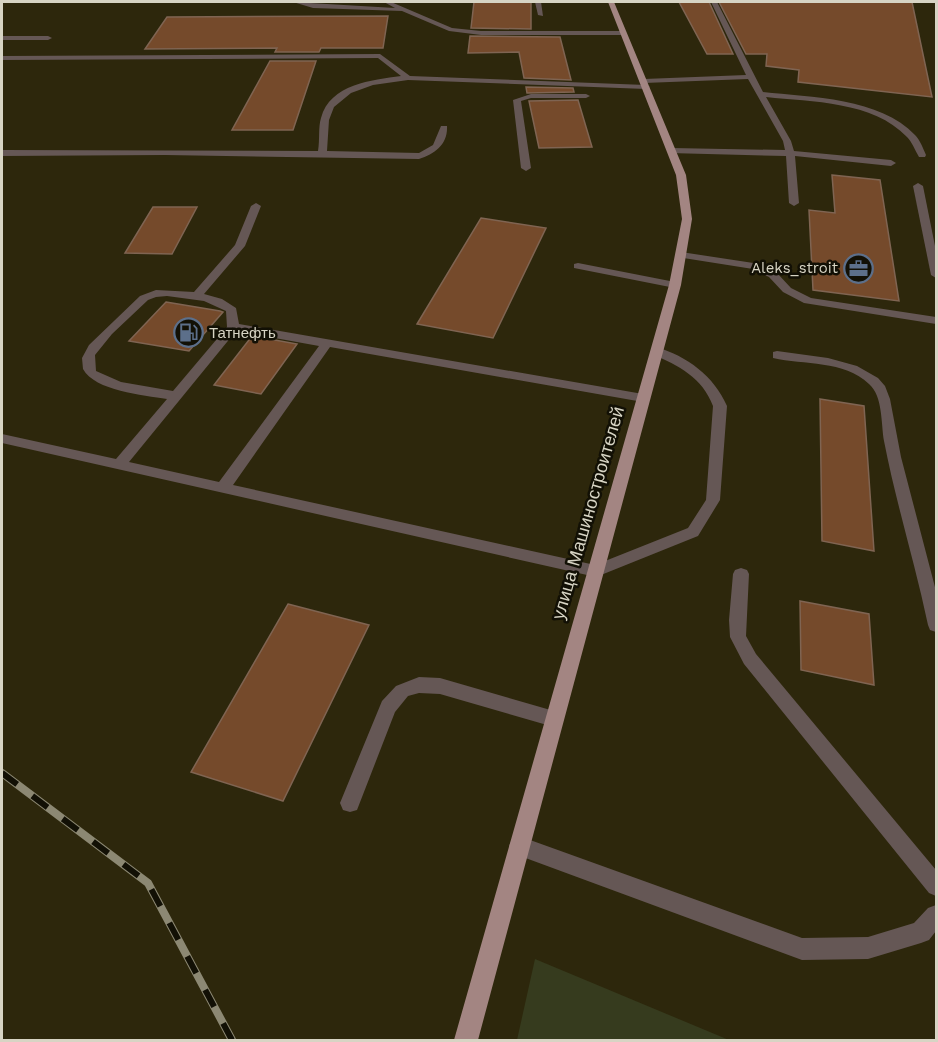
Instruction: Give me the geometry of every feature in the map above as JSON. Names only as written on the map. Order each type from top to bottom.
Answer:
[{"type":"main road","name":"улица Машиностроителей","points":[[466,1041],[675,285],[687,219],[681,175],[611,2]]},
{"type":"lane","points":[[296,2],[313,6],[403,10]]},
{"type":"lane","points":[[348,2],[359,3],[369,9]]},
{"type":"lane","points":[[387,2],[451,30],[481,33],[623,33]]},
{"type":"lane","points":[[538,2],[541,15]]},
{"type":"lane","points":[[714,2],[791,153],[794,203]]},
{"type":"lane","points":[[2,38],[48,38]]},
{"type":"lane","points":[[2,58],[380,56],[408,78]]},
{"type":"lane","points":[[322,154],[325,135],[323,126],[327,110],[342,95],[366,84],[408,78],[616,88],[751,77]]},
{"type":"lane","points":[[526,168],[517,99],[531,96],[596,95],[610,93],[616,88]]},
{"type":"lane","points":[[761,94],[845,104],[868,111],[886,118],[909,133],[916,141],[922,155]]},
{"type":"lane","points":[[2,153],[186,152],[419,156],[437,149],[444,128]]},
{"type":"lane","points":[[672,151],[791,153],[891,163]]},
{"type":"lane","points":[[918,186],[936,275]]},
{"type":"lane","points":[[196,297],[240,246],[256,206]]},
{"type":"lane","points":[[681,255],[756,266],[773,275],[787,290],[808,301],[936,321]]},
{"type":"lane","points":[[578,266],[675,285]]},
{"type":"lane","points":[[119,465],[176,396],[233,327],[232,310],[224,302],[168,292],[149,295],[90,351],[87,362],[92,375],[104,381],[176,396]]},
{"type":"lane","points":[[233,327],[643,398]]},
{"type":"lane","points":[[223,488],[327,343]]},
{"type":"lane","points":[[2,439],[596,571],[693,532],[713,500],[720,406],[716,393],[704,378],[690,367],[656,351]]},
{"type":"lane","points":[[777,355],[844,367],[861,373],[874,382],[882,393],[892,446],[936,625]]},
{"type":"lane","points":[[741,574],[737,620],[738,637],[750,659],[936,886]]},
{"type":"lane","points":[[350,803],[388,707],[402,691],[419,685],[440,686],[554,720]]},
{"type":"lane","points":[[519,846],[802,949],[868,948],[921,932],[936,916]]},
{"type":"green space","points":[[535,959],[729,1040],[517,1040]]},
{"type":"building","points":[[474,2],[531,2],[531,29],[471,28]]},
{"type":"building","points":[[679,2],[709,2],[733,54],[707,54]]},
{"type":"building","points":[[719,2],[912,2],[932,97],[798,82],[799,70],[766,66],[767,54],[746,54]]},
{"type":"building","points":[[388,16],[383,48],[321,48],[319,52],[275,52],[277,48],[145,49],[167,17]]},
{"type":"building","points":[[470,36],[560,37],[571,80],[524,78],[519,52],[468,53]]},
{"type":"building","points":[[270,61],[316,61],[293,130],[232,130]]},
{"type":"building","points":[[526,87],[573,88],[574,92],[527,93]]},
{"type":"building","points":[[578,100],[592,147],[539,148],[529,101]]},
{"type":"building","points":[[832,175],[880,180],[899,301],[813,290],[809,210],[835,213]]},
{"type":"building","points":[[153,207],[197,207],[172,254],[125,253]]},
{"type":"building","points":[[481,218],[546,228],[493,338],[417,324]]},
{"type":"building","points":[[166,302],[223,312],[189,351],[129,341]]},
{"type":"building","points":[[252,336],[297,344],[261,394],[214,385]]},
{"type":"building","points":[[820,399],[864,406],[874,551],[822,541]]},
{"type":"building","points":[[800,601],[869,614],[874,685],[801,670]]},
{"type":"building","points":[[288,604],[369,625],[283,801],[191,772]]},
{"type":"railway","points":[[2,773],[148,883],[232,1040]]},
{"type":"place","name":"Aleks_stroit","points":[[859,268]]},
{"type":"place","name":"Татнефть","points":[[188,333]]}]
